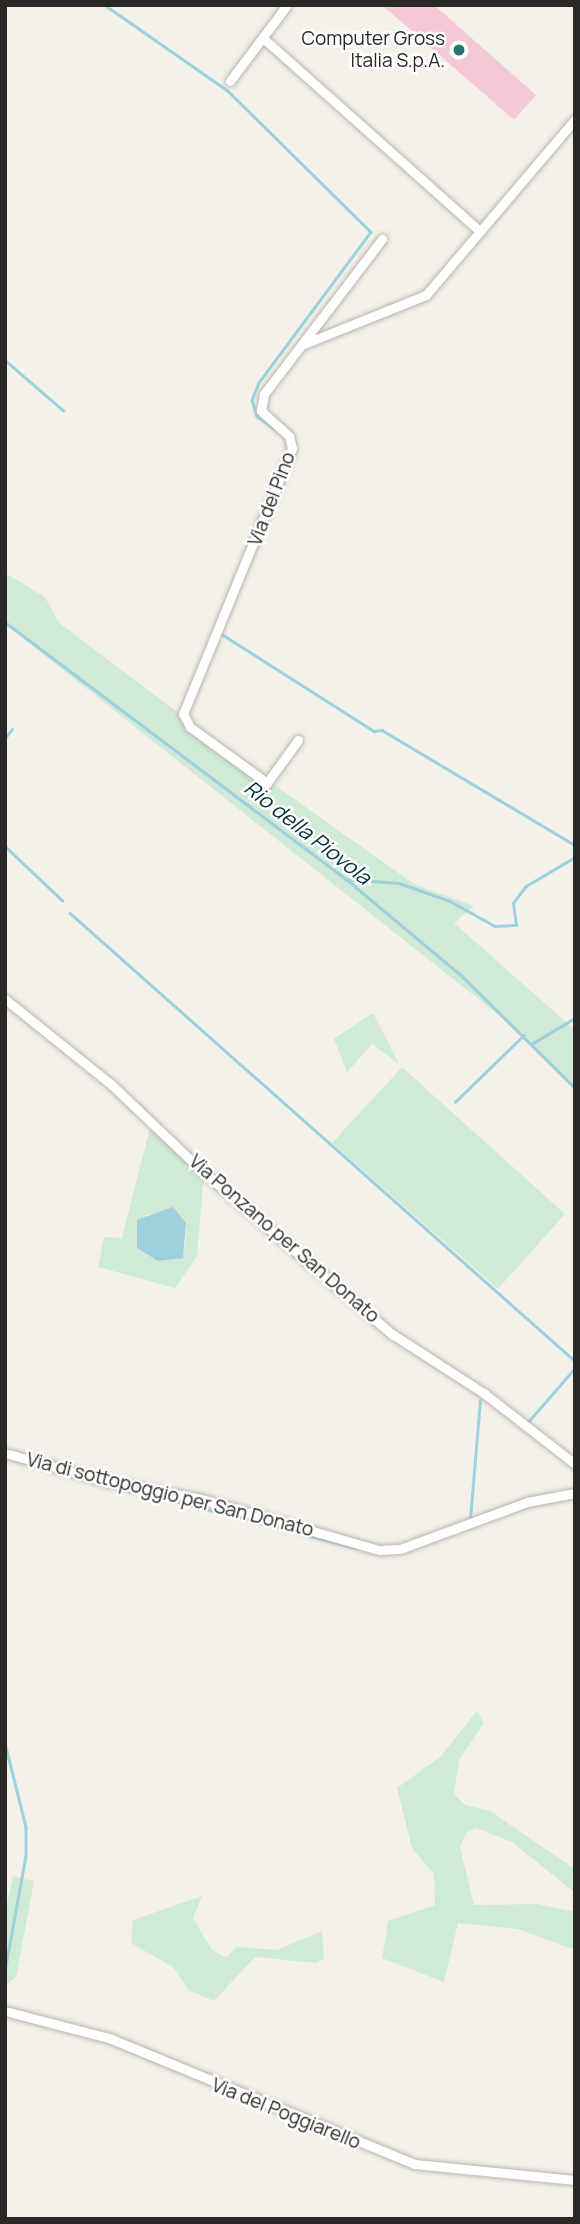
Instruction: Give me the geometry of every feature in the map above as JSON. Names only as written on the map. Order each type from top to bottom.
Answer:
[{"type":"street","points":[[230,81],[287,5]]},
{"type":"street","points":[[263,38],[477,229]]},
{"type":"street","points":[[301,346],[426,295],[477,229],[575,119]]},
{"type":"street","name":"Via del Pino","points":[[298,740],[267,783],[190,727],[183,714],[292,448],[289,436],[261,411],[262,401],[382,239]]},
{"type":"street","name":"Via Ponzano per San Donato","points":[[5,999],[112,1085],[201,1170],[392,1334],[485,1394],[575,1464]]},
{"type":"street","name":"Via di sottopoggio per San Donato","points":[[5,1453],[105,1481],[201,1499],[379,1550],[400,1549],[476,1521],[575,1493]]},
{"type":"street","name":"Via del Poggiarello","points":[[5,2011],[109,2038],[414,2164],[575,2180]]},
{"type":"green space","points":[[5,573],[45,597],[58,622],[266,779],[414,884],[474,906],[454,923],[575,1030],[575,1088],[524,1035],[5,624]]},
{"type":"green space","points":[[373,1013],[399,1064],[372,1044],[347,1072],[334,1039]]},
{"type":"green space","points":[[402,1067],[565,1214],[498,1289],[332,1143]]},
{"type":"green space","points":[[152,1120],[204,1173],[197,1256],[175,1288],[98,1267],[104,1237],[122,1238]],"holes":[[[158,1213],[186,1223],[185,1247],[146,1215]]]},
{"type":"green space","points":[[477,1711],[484,1723],[459,1760],[454,1794],[465,1805],[490,1811],[575,1869],[575,1893],[512,1842],[476,1828],[466,1833],[460,1847],[474,1905],[538,1904],[574,1912],[575,1950],[518,1929],[458,1923],[444,1982],[382,1958],[388,1921],[435,1905],[434,1874],[412,1848],[397,1788],[440,1757]]},
{"type":"green space","points":[[13,1876],[34,1881],[16,1977],[5,1986],[5,1913]]},
{"type":"green space","points":[[202,1896],[193,1918],[212,1950],[226,1957],[237,1947],[277,1950],[322,1931],[324,1959],[316,1963],[255,1957],[214,2001],[189,1990],[173,1967],[131,1943],[133,1920]]},
{"type":"water","points":[[173,1207],[186,1223],[183,1258],[158,1261],[137,1248],[137,1220]]},
{"type":"building","name":"Computer Gross Italia S.p.A.","points":[[382,5],[434,5],[536,95],[514,120]]},
{"type":"waterway","points":[[105,5],[227,90],[371,232],[259,383],[252,400],[257,416],[275,429]]},
{"type":"waterway","points":[[5,360],[63,410]]},
{"type":"waterway","name":"Rio della Piovola","points":[[5,622],[346,879],[462,976],[575,1088]]},
{"type":"waterway","points":[[220,633],[374,731],[382,730],[575,845]]},
{"type":"waterway","points":[[5,738],[12,729]]},
{"type":"waterway","points":[[5,846],[62,900]]},
{"type":"waterway","points":[[346,879],[399,883],[450,901],[495,926],[516,925],[513,903],[526,886],[575,857]]},
{"type":"waterway","points":[[70,913],[575,1361]]},
{"type":"waterway","points":[[533,1043],[575,1018]]},
{"type":"waterway","points":[[455,1102],[524,1035]]},
{"type":"waterway","points":[[527,1423],[575,1368]]},
{"type":"waterway","points":[[470,1519],[480,1400]]},
{"type":"waterway","points":[[98,1484],[157,1498]]},
{"type":"waterway","points":[[171,1500],[357,1548]]},
{"type":"waterway","points":[[5,1743],[26,1827],[26,1856],[5,1972]]},
{"type":"place","name":"Computer Gross Italia S.p.A.","points":[[459,50]]}]
